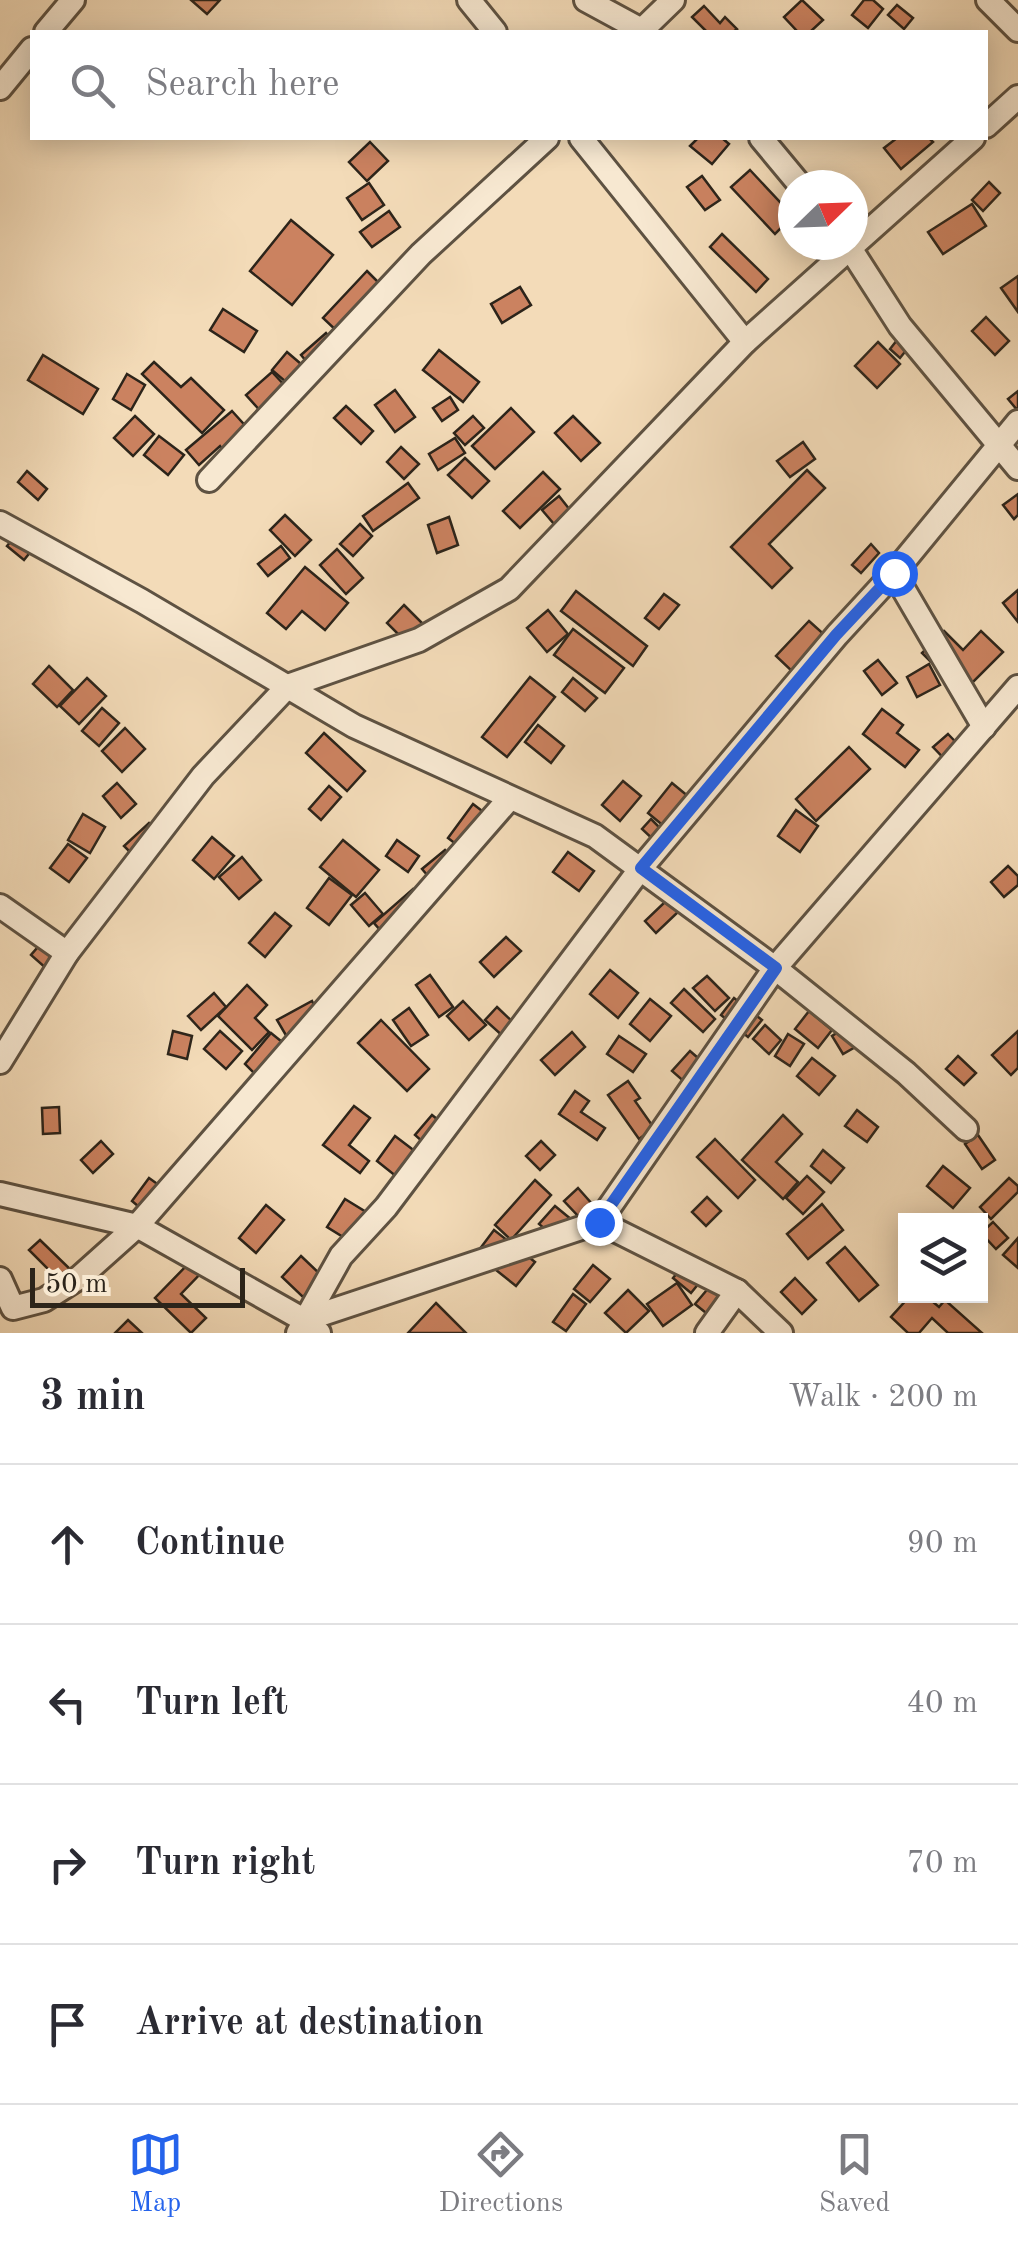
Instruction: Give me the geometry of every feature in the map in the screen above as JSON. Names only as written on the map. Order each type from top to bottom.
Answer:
[{"type":"street","points":[[48,30],[73,0]]},
{"type":"street","points":[[469,0],[494,30]]},
{"type":"street","points":[[586,0],[638,30]]},
{"type":"street","points":[[644,30],[673,0]]},
{"type":"street","points":[[988,0],[1018,30]]},
{"type":"street","points":[[0,88],[30,51]]},
{"type":"street","points":[[988,124],[1018,96]]},
{"type":"street","points":[[209,480],[422,254],[545,140]]},
{"type":"street","points":[[583,140],[745,342]]},
{"type":"street","points":[[763,140],[788,170]]},
{"type":"street","points":[[868,231],[972,140]]},
{"type":"street","points":[[0,1062],[67,953],[203,776],[288,686],[418,640],[509,589],[745,342],[836,260]]},
{"type":"street","points":[[858,260],[900,326],[1018,468]]},
{"type":"street","points":[[307,1329],[341,1256],[386,1207],[641,868],[1018,422]]},
{"type":"street","points":[[0,523],[354,726],[595,836],[776,968],[906,1073],[966,1129]]},
{"type":"street","points":[[894,573],[984,728]]},
{"type":"street","points":[[307,1329],[599,1222],[776,968],[1018,687]]},
{"type":"street","points":[[0,1279],[13,1308],[44,1300],[80,1277],[137,1226],[509,799]]},
{"type":"street","points":[[0,906],[67,953]]},
{"type":"street","points":[[0,1194],[137,1226],[307,1329]]},
{"type":"street","points":[[599,1222],[737,1292],[782,1333]]},
{"type":"street","points":[[707,1333],[737,1292]]},
{"type":"building","points":[[191,0],[220,0],[207,14]]},
{"type":"building","points":[[802,0],[823,20],[812,30],[796,30],[784,17]]},
{"type":"building","points":[[864,0],[873,0],[883,9],[868,28],[852,15]]},
{"type":"building","points":[[897,5],[913,18],[904,29],[888,15]]},
{"type":"building","points":[[704,6],[720,23],[725,17],[737,29],[705,30],[692,17]]},
{"type":"building","points":[[696,140],[724,140],[729,144],[712,164],[690,146]]},
{"type":"building","points":[[894,140],[933,142],[901,169],[884,148]]},
{"type":"building","points":[[370,142],[388,161],[367,181],[349,162]]},
{"type":"building","points":[[750,170],[778,200],[775,234],[731,187]]},
{"type":"building","points":[[702,176],[720,200],[705,210],[687,187]]},
{"type":"building","points":[[989,182],[1000,193],[983,211],[972,200]]},
{"type":"building","points":[[369,183],[384,205],[362,220],[347,198]]},
{"type":"building","points":[[972,204],[986,226],[943,254],[928,232]]},
{"type":"building","points":[[389,211],[400,227],[372,247],[360,232]]},
{"type":"building","points":[[291,220],[333,255],[292,305],[250,271]]},
{"type":"building","points":[[722,234],[768,279],[756,292],[710,247]]},
{"type":"building","points":[[367,271],[385,289],[341,335],[323,318]]},
{"type":"building","points":[[1018,276],[1018,312],[1001,288]]},
{"type":"building","points":[[520,287],[531,305],[502,323],[491,304]]},
{"type":"building","points":[[223,309],[257,331],[244,352],[210,330]]},
{"type":"building","points":[[986,317],[1009,341],[995,355],[972,331]]},
{"type":"building","points":[[905,330],[916,338],[900,358],[890,349]]},
{"type":"building","points":[[326,333],[337,345],[311,367],[301,355]]},
{"type":"building","points":[[878,342],[900,364],[877,388],[855,366]]},
{"type":"building","points":[[439,350],[479,382],[463,402],[423,370]]},
{"type":"building","points":[[287,352],[308,370],[293,388],[272,370]]},
{"type":"building","points":[[43,355],[98,389],[83,414],[28,380]]},
{"type":"building","points":[[154,362],[181,387],[191,378],[224,410],[202,433],[142,374]]},
{"type":"building","points":[[272,372],[289,390],[263,414],[246,395]]},
{"type":"building","points":[[127,374],[145,385],[131,410],[113,399]]},
{"type":"building","points":[[395,390],[415,417],[395,432],[375,405]]},
{"type":"building","points":[[1018,391],[1018,411],[1008,399]]},
{"type":"building","points":[[450,397],[458,410],[442,421],[433,408]]},
{"type":"building","points":[[346,406],[373,431],[361,444],[334,418]]},
{"type":"building","points":[[511,408],[534,432],[495,469],[472,446]]},
{"type":"building","points":[[232,411],[250,431],[225,453],[220,446],[199,465],[186,450]]},
{"type":"building","points":[[135,416],[154,434],[133,456],[114,438]]},
{"type":"building","points":[[473,416],[484,428],[465,445],[454,433]]},
{"type":"building","points":[[573,416],[600,443],[581,461],[555,433]]},
{"type":"building","points":[[159,436],[184,455],[168,475],[144,455]]},
{"type":"building","points":[[455,438],[465,453],[438,470],[429,454]]},
{"type":"building","points":[[803,442],[815,459],[790,477],[777,461]]},
{"type":"building","points":[[401,447],[419,464],[404,479],[387,462]]},
{"type":"building","points":[[465,458],[489,481],[472,498],[448,475]]},
{"type":"building","points":[[807,470],[825,488],[769,544],[792,568],[772,588],[731,547]]},
{"type":"building","points":[[27,471],[47,489],[38,500],[18,482]]},
{"type":"building","points":[[543,472],[560,489],[520,528],[503,511]]},
{"type":"building","points":[[408,483],[419,498],[373,531],[363,516]]},
{"type":"building","points":[[1018,494],[1018,515],[1014,519],[1003,505]]},
{"type":"building","points":[[559,496],[570,510],[554,524],[542,510]]},
{"type":"building","points":[[285,515],[311,540],[295,556],[270,530]]},
{"type":"building","points":[[449,517],[458,545],[437,553],[428,525]]},
{"type":"building","points":[[360,524],[372,536],[353,556],[340,544]]},
{"type":"building","points":[[19,531],[36,545],[24,560],[7,546]]},
{"type":"building","points":[[871,544],[879,553],[861,573],[852,565]]},
{"type":"building","points":[[281,546],[290,558],[268,576],[258,564]]},
{"type":"building","points":[[337,549],[363,578],[346,594],[320,565]]},
{"type":"building","points":[[305,567],[348,603],[325,630],[302,611],[286,629],[267,613]]},
{"type":"building","points":[[1018,590],[1018,622],[1003,603]]},
{"type":"building","points":[[576,591],[647,646],[633,666],[561,611]]},
{"type":"building","points":[[664,594],[679,605],[659,629],[645,618]]},
{"type":"building","points":[[404,605],[427,628],[410,646],[387,623]]},
{"type":"building","points":[[548,610],[568,634],[547,652],[527,628]]},
{"type":"building","points":[[809,621],[828,638],[795,674],[776,656]]},
{"type":"building","points":[[573,629],[624,668],[605,693],[554,655]]},
{"type":"building","points":[[944,631],[963,650],[981,631],[1003,652],[962,693],[922,653]]},
{"type":"building","points":[[878,660],[897,683],[882,695],[864,671]]},
{"type":"building","points":[[929,664],[940,685],[917,697],[907,677]]},
{"type":"building","points":[[49,666],[73,690],[57,707],[33,684]]},
{"type":"building","points":[[530,677],[555,697],[507,757],[482,737]]},
{"type":"building","points":[[87,678],[106,696],[79,724],[60,706]]},
{"type":"building","points":[[573,678],[597,698],[585,711],[562,692]]},
{"type":"building","points":[[102,708],[119,723],[99,746],[82,731]]},
{"type":"building","points":[[882,709],[903,725],[897,733],[919,750],[905,767],[863,734]]},
{"type":"building","points":[[538,725],[564,746],[551,763],[525,742]]},
{"type":"building","points":[[125,728],[145,749],[122,772],[102,751]]},
{"type":"building","points":[[324,733],[365,771],[347,791],[306,753]]},
{"type":"building","points":[[948,734],[970,757],[955,770],[933,747]]},
{"type":"building","points":[[849,747],[870,769],[816,821],[796,799]]},
{"type":"building","points":[[623,781],[641,796],[620,821],[602,805]]},
{"type":"building","points":[[117,783],[136,804],[121,818],[103,796]]},
{"type":"building","points":[[672,783],[695,802],[671,832],[648,813]]},
{"type":"building","points":[[329,786],[341,797],[321,820],[309,809]]},
{"type":"building","points":[[473,804],[490,817],[465,851],[448,838]]},
{"type":"building","points":[[796,810],[818,826],[800,852],[778,836]]},
{"type":"building","points":[[83,814],[105,827],[90,853],[68,840]]},
{"type":"building","points":[[651,819],[667,835],[658,844],[642,829]]},
{"type":"building","points":[[149,823],[159,834],[135,857],[124,846]]},
{"type":"building","points":[[212,837],[234,856],[214,879],[193,860]]},
{"type":"building","points":[[343,840],[379,870],[356,897],[320,867]]},
{"type":"building","points":[[397,840],[419,856],[408,872],[386,856]]},
{"type":"building","points":[[68,844],[87,858],[69,882],[50,868]]},
{"type":"building","points":[[445,850],[457,864],[434,883],[422,869]]},
{"type":"building","points":[[568,852],[594,871],[579,891],[553,872]]},
{"type":"building","points":[[242,857],[261,880],[239,899],[219,877]]},
{"type":"building","points":[[1008,866],[1018,876],[1018,885],[1004,897],[991,882]]},
{"type":"building","points":[[329,878],[352,895],[329,925],[307,908]]},
{"type":"building","points":[[413,889],[426,905],[388,939],[374,923]]},
{"type":"building","points":[[365,893],[383,914],[369,926],[351,905]]},
{"type":"building","points":[[666,901],[678,912],[656,933],[645,921]]},
{"type":"building","points":[[275,913],[291,926],[265,957],[249,943]]},
{"type":"building","points":[[50,933],[56,977],[31,955]]},
{"type":"building","points":[[506,937],[521,951],[494,977],[480,962]]},
{"type":"building","points":[[610,970],[638,993],[618,1018],[590,994]]},
{"type":"building","points":[[430,975],[453,1007],[439,1017],[416,985]]},
{"type":"building","points":[[707,976],[729,998],[715,1011],[693,988]]},
{"type":"building","points":[[247,985],[267,1005],[255,1018],[269,1032],[252,1050],[218,1016]]},
{"type":"building","points":[[684,989],[715,1019],[703,1032],[671,1003]]},
{"type":"building","points":[[214,993],[226,1007],[201,1030],[188,1016]]},
{"type":"building","points":[[734,998],[762,1020],[748,1037],[721,1015]]},
{"type":"building","points":[[650,999],[671,1016],[650,1041],[630,1024]]},
{"type":"building","points":[[312,1001],[321,1019],[287,1037],[277,1020]]},
{"type":"building","points":[[463,1001],[486,1025],[469,1040],[447,1016]]},
{"type":"building","points":[[497,1007],[517,1026],[505,1038],[485,1020]]},
{"type":"building","points":[[409,1008],[428,1035],[411,1046],[393,1020]]},
{"type":"building","points":[[809,1011],[832,1030],[818,1048],[795,1029]]},
{"type":"building","points":[[381,1020],[429,1069],[407,1091],[358,1043]]},
{"type":"building","points":[[765,1025],[781,1040],[769,1054],[753,1039]]},
{"type":"building","points":[[846,1027],[857,1046],[843,1054],[832,1036]]},
{"type":"building","points":[[173,1031],[192,1036],[187,1059],[168,1054]]},
{"type":"building","points":[[220,1031],[242,1051],[226,1069],[204,1049]]},
{"type":"building","points":[[1018,1031],[1018,1068],[1011,1075],[992,1055]]},
{"type":"building","points":[[572,1032],[585,1047],[555,1075],[541,1060]]},
{"type":"building","points":[[271,1033],[287,1046],[259,1078],[245,1064]]},
{"type":"building","points":[[788,1034],[804,1044],[790,1066],[775,1056]]},
{"type":"building","points":[[619,1036],[646,1054],[633,1072],[607,1054]]},
{"type":"building","points":[[690,1051],[713,1071],[696,1092],[672,1071]]},
{"type":"building","points":[[958,1056],[976,1073],[964,1085],[946,1069]]},
{"type":"building","points":[[812,1058],[835,1076],[819,1095],[797,1076]]},
{"type":"building","points":[[628,1081],[640,1098],[635,1101],[654,1128],[639,1139],[608,1095]]},
{"type":"building","points":[[575,1091],[589,1101],[581,1112],[605,1128],[597,1140],[559,1114]]},
{"type":"building","points":[[354,1106],[370,1118],[349,1145],[369,1161],[360,1173],[323,1145]]},
{"type":"building","points":[[59,1107],[60,1133],[43,1134],[42,1108]]},
{"type":"building","points":[[857,1110],[878,1127],[867,1142],[845,1126]]},
{"type":"building","points":[[432,1115],[442,1123],[424,1143],[415,1135]]},
{"type":"building","points":[[783,1115],[802,1134],[776,1162],[798,1182],[783,1199],[742,1160]]},
{"type":"building","points":[[978,1135],[995,1160],[982,1169],[965,1144]]},
{"type":"building","points":[[395,1136],[416,1152],[397,1177],[377,1161]]},
{"type":"building","points":[[715,1139],[755,1180],[738,1198],[697,1157]]},
{"type":"building","points":[[101,1141],[113,1154],[93,1173],[81,1160]]},
{"type":"building","points":[[541,1141],[555,1155],[540,1170],[526,1156]]},
{"type":"building","points":[[823,1150],[844,1168],[831,1183],[811,1166]]},
{"type":"building","points":[[943,1166],[970,1188],[953,1208],[927,1186]]},
{"type":"building","points":[[807,1176],[824,1192],[803,1214],[786,1198]]},
{"type":"building","points":[[149,1178],[163,1188],[145,1212],[132,1201]]},
{"type":"building","points":[[1009,1178],[1018,1186],[1018,1192],[991,1219],[980,1207]]},
{"type":"building","points":[[535,1180],[551,1195],[511,1240],[495,1225]]},
{"type":"building","points":[[578,1188],[593,1205],[580,1218],[564,1201]]},
{"type":"building","points":[[707,1197],[721,1211],[706,1226],[692,1212]]},
{"type":"building","points":[[345,1199],[366,1212],[348,1240],[327,1227]]},
{"type":"building","points":[[822,1204],[843,1230],[808,1259],[787,1234]]},
{"type":"building","points":[[266,1205],[284,1220],[256,1253],[239,1238]]},
{"type":"building","points":[[555,1206],[578,1225],[562,1244],[539,1224]]},
{"type":"building","points":[[993,1222],[1008,1238],[996,1249],[988,1240],[988,1227]]},
{"type":"building","points":[[494,1230],[535,1262],[516,1286],[476,1254]]},
{"type":"building","points":[[1018,1238],[1018,1268],[1003,1255]]},
{"type":"building","points":[[40,1240],[72,1271],[61,1282],[29,1250]]},
{"type":"building","points":[[845,1247],[878,1285],[859,1301],[827,1263]]},
{"type":"building","points":[[301,1256],[322,1276],[303,1297],[282,1277]]},
{"type":"building","points":[[689,1258],[708,1272],[691,1293],[673,1278]]},
{"type":"building","points":[[191,1261],[202,1272],[181,1294],[206,1318],[191,1333],[155,1298]]},
{"type":"building","points":[[593,1265],[610,1279],[590,1302],[574,1289]]},
{"type":"building","points":[[717,1278],[737,1295],[716,1321],[695,1304]]},
{"type":"building","points":[[795,1278],[816,1300],[802,1314],[781,1292]]},
{"type":"building","points":[[677,1283],[692,1305],[663,1326],[647,1304]]},
{"type":"building","points":[[628,1290],[649,1311],[626,1333],[605,1313]]},
{"type":"building","points":[[573,1294],[586,1304],[566,1331],[553,1322]]},
{"type":"building","points":[[436,1303],[466,1333],[408,1333]]},
{"type":"building","points":[[904,1303],[934,1303],[939,1307],[948,1303],[982,1333],[948,1333],[932,1318],[919,1333],[908,1333],[891,1317]]},
{"type":"building","points":[[128,1320],[142,1333],[115,1333]]},
{"type":"route","points":[[599,1222],[776,968],[641,868],[836,635],[894,573]]}]
